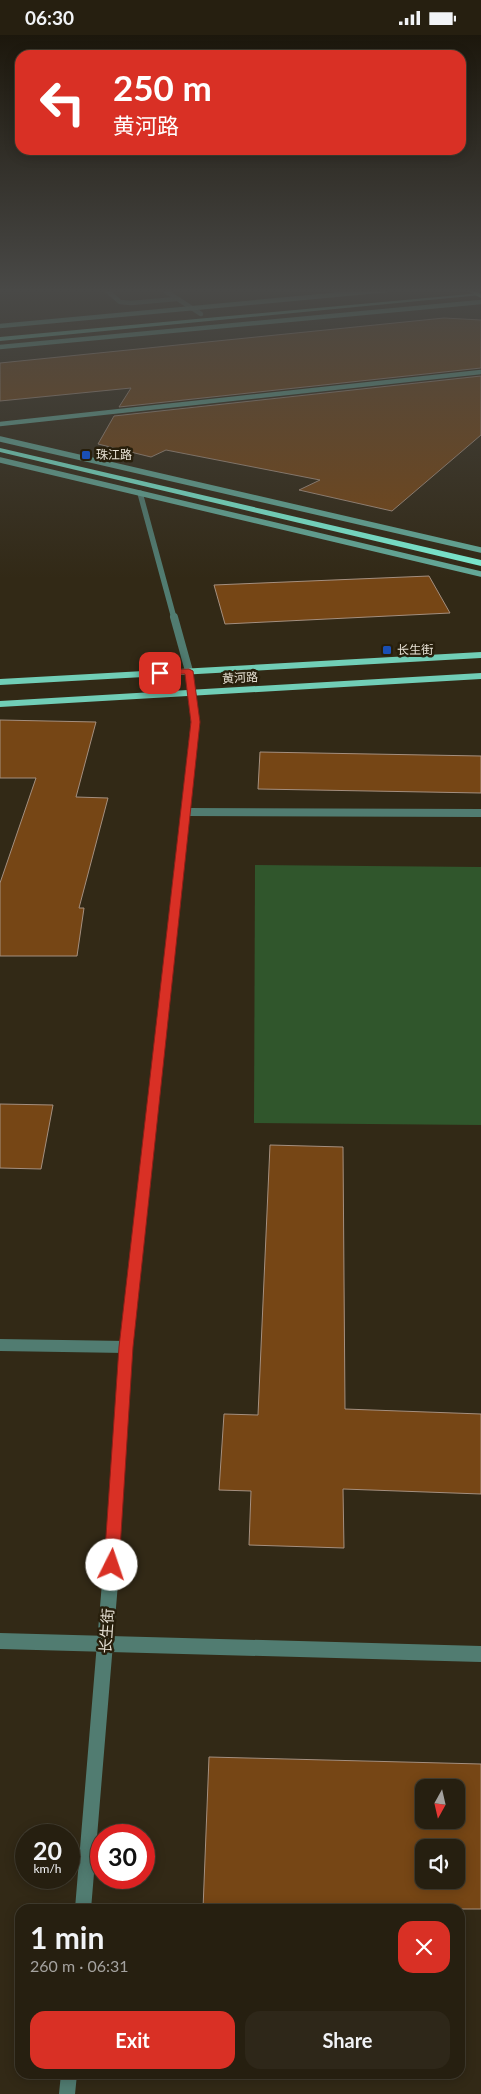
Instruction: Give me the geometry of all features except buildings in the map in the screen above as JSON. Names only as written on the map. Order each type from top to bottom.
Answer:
[{"type":"highway","points":[[0,450],[481,563]]},
{"type":"main road","points":[[0,418],[301,386]]},
{"type":"main road","points":[[0,424],[351,386]]},
{"type":"main road","points":[[0,439],[481,549]]},
{"type":"main road","points":[[0,460],[481,574]]},
{"type":"main road","name":"黄河路","points":[[0,681],[481,655]]},
{"type":"main road","name":"黄河路","points":[[0,704],[481,676]]},
{"type":"street","name":"长生街","points":[[83,1904],[106,1645],[126,1347],[195,722],[189,671],[140,493]]},
{"type":"street","points":[[185,812],[481,813]]},
{"type":"street","points":[[0,1345],[126,1347]]},
{"type":"street","points":[[0,1641],[481,1653]]},
{"type":"street","points":[[67,2094],[68,2079]]},
{"type":"green space","points":[[255,865],[481,867],[481,1125],[254,1123]]},
{"type":"place","name":"珠江路","points":[[86,455]]},
{"type":"place","name":"长生街","points":[[387,650]]},
{"type":"route","points":[[112,1565],[126,1347],[195,722],[189,671],[160,673]]}]
